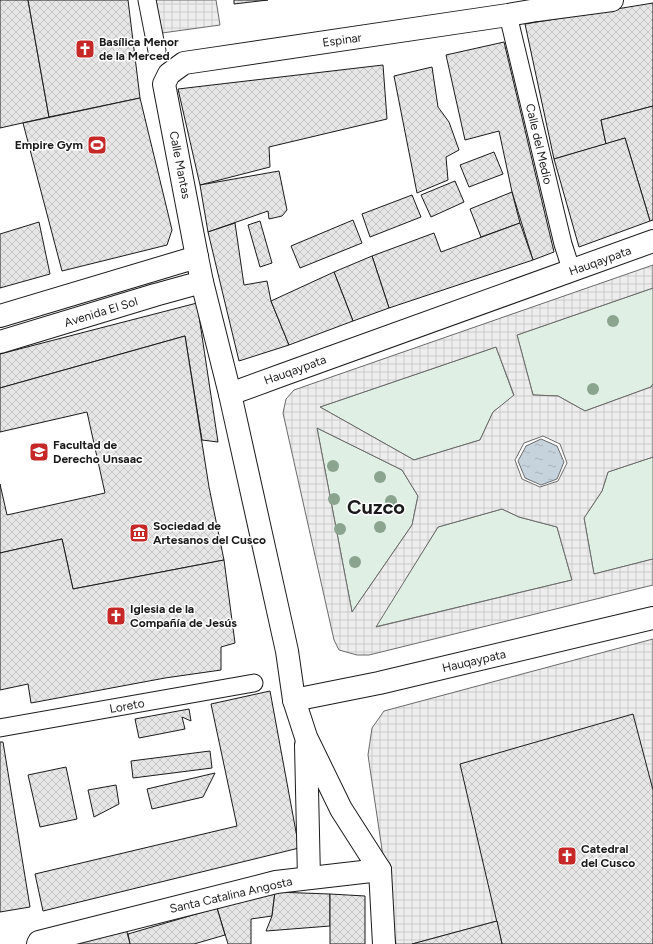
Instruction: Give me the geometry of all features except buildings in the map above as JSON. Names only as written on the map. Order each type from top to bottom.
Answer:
[{"type":"street","points":[[148,0],[157,52]]},
{"type":"street","name":"Espinar","points":[[168,74],[184,63],[514,9],[612,0]]},
{"type":"street","name":"Calle del Medio","points":[[514,9],[563,244],[572,272]]},
{"type":"street","name":"Calle Mantas","points":[[168,74],[164,84],[202,282]]},
{"type":"street","name":"Hauqaypata","points":[[230,394],[572,272],[653,241]]},
{"type":"street","name":"Avenida El Sol","points":[[0,316],[197,256]]},
{"type":"street","points":[[202,282],[230,394],[287,651],[294,700],[306,737],[341,809],[380,870],[384,944]]},
{"type":"street","name":"Avenida El Sol","points":[[0,342],[202,282]]},
{"type":"street","name":"Hauqaypata","points":[[294,700],[379,683],[653,618]]},
{"type":"street","name":"Loreto","points":[[0,728],[254,683]]},
{"type":"street","name":"Santa Catalina Angosta","points":[[38,943],[276,882],[309,878],[306,737]]},
{"type":"street","points":[[309,878],[380,870]]},
{"type":"green space","points":[[653,288],[653,384],[651,387],[585,411],[558,396],[533,395],[517,335]]},
{"type":"green space","points":[[496,347],[514,396],[493,412],[480,440],[414,460],[320,407]]},
{"type":"green space","points":[[317,428],[402,470],[418,496],[412,525],[352,612]]},
{"type":"green space","points":[[653,457],[653,559],[594,574],[584,518],[602,491],[608,472]]},
{"type":"green space","points":[[502,509],[519,517],[557,527],[572,580],[375,627],[438,527]]},
{"type":"shaded area","points":[[156,0],[216,0],[220,25],[162,33]]},
{"type":"shaded area","points":[[653,265],[653,288],[517,335],[533,395],[558,396],[585,411],[651,387],[653,384],[653,457],[608,472],[602,491],[584,518],[594,574],[653,559],[653,585],[369,655],[357,655],[339,650],[334,640],[283,413],[286,399],[294,390]],"holes":[[[496,347],[514,395],[493,412],[480,440],[414,460],[320,407]],[[317,428],[402,470],[418,496],[412,525],[352,612]],[[543,436],[560,444],[567,463],[558,481],[540,487],[522,479],[515,460],[524,443]],[[502,509],[519,517],[557,527],[572,580],[376,627],[438,527]]]},
{"type":"shaded area","points":[[653,639],[653,790],[497,921],[412,944],[396,944],[368,755],[372,728],[384,711]]},
{"type":"water","points":[[541,439],[557,446],[564,462],[557,479],[541,485],[525,478],[518,461],[526,446]]},
{"type":"place","name":"Basílica Menor de la Merced","points":[[85,49]]},
{"type":"place","name":"Empire Gym","points":[[97,145]]},
{"type":"place","name":"Facultad de Derecho Unsaac","points":[[39,452]]},
{"type":"place","name":"Sociedad de Artesanos del Cusco","points":[[139,533]]},
{"type":"place","name":"Iglesia de la Compañía de Jesús","points":[[116,616]]},
{"type":"place","name":"Catedral del Cusco","points":[[567,856]]},
{"type":"district","name":"Cuzco","points":[[376,507]]}]
